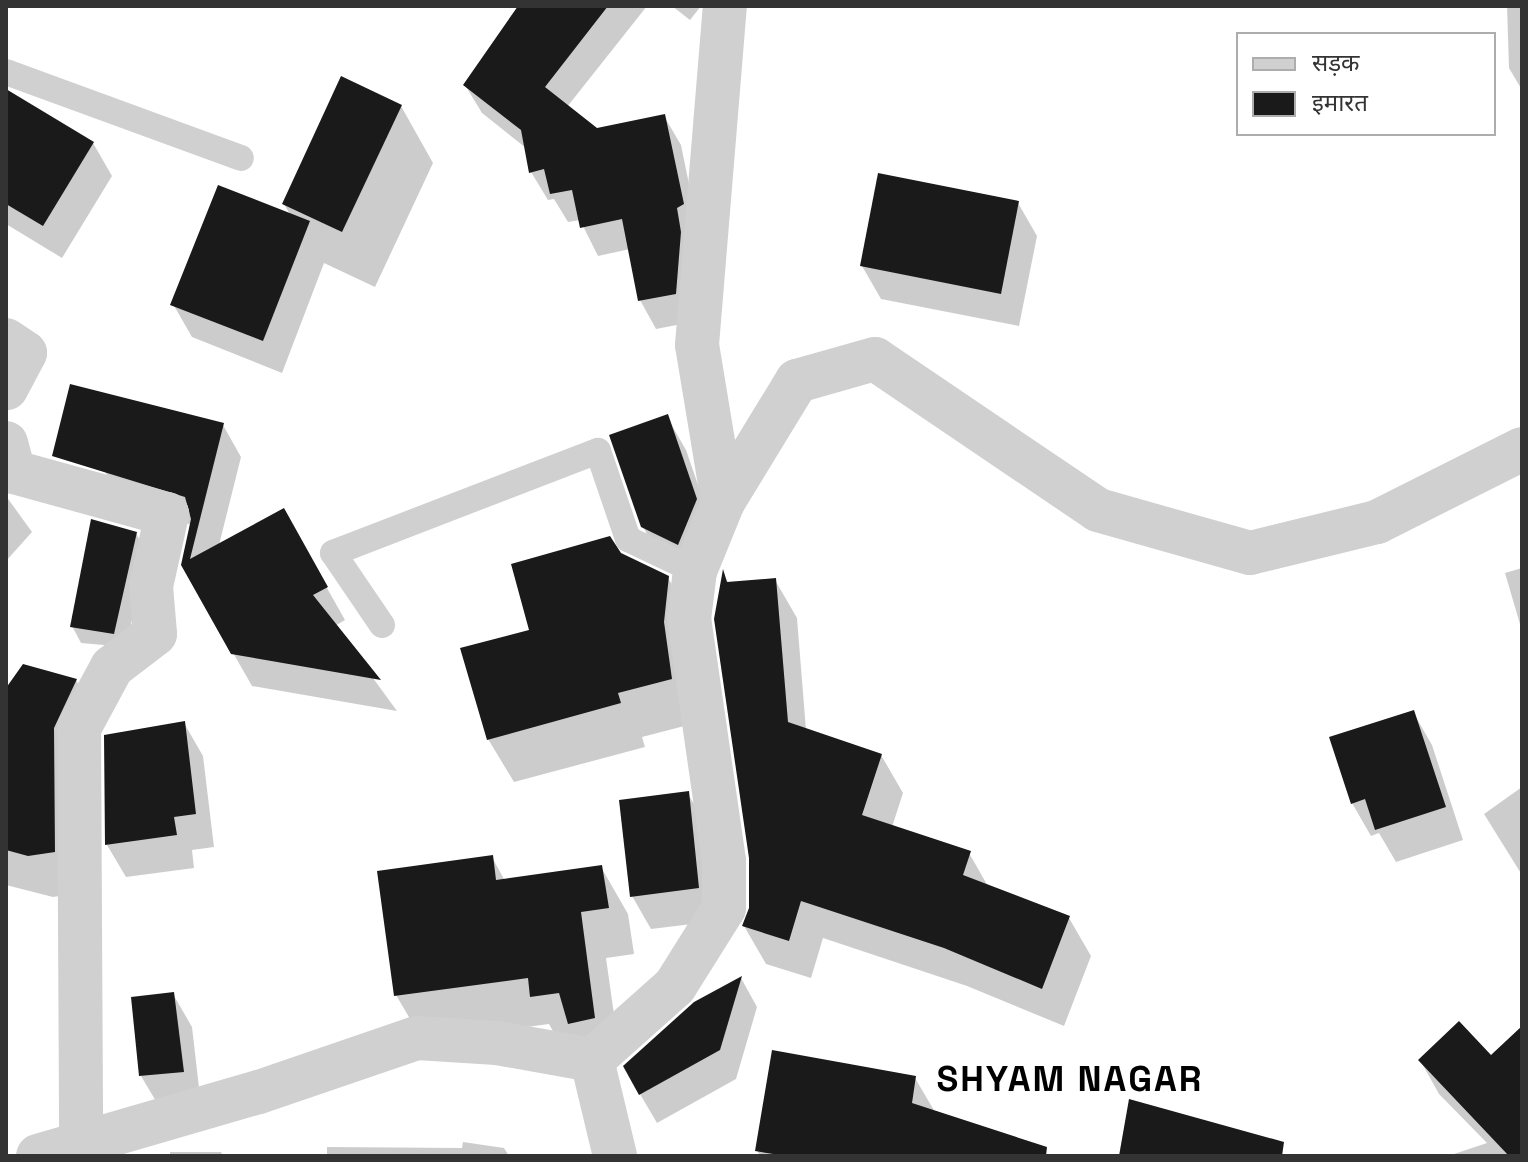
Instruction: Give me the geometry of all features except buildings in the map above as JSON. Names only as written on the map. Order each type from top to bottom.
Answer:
[{"type":"street","points":[[723,502],[697,345],[725,6]]},
{"type":"street","points":[[6,340],[25,353],[6,388]]},
{"type":"street","points":[[592,1060],[675,986],[724,908],[724,861],[689,619],[695,571],[723,502],[797,381],[875,359],[1098,510],[1250,553],[1377,522],[1522,449]]},
{"type":"street","points":[[6,443],[14,472],[167,514],[151,586],[155,634],[112,667],[79,728],[81,1148]]},
{"type":"street","points":[[38,1156],[81,1148],[417,1038],[497,1043],[592,1060]]},
{"type":"street","points":[[592,1060],[615,1156]]},
{"type":"lane","points":[[6,72],[241,158]]},
{"type":"lane","points":[[382,625],[333,553],[598,451],[628,539],[695,571]]},
{"type":"district","name":"SHYAM NAGAR","points":[[1070,1080]]}]
